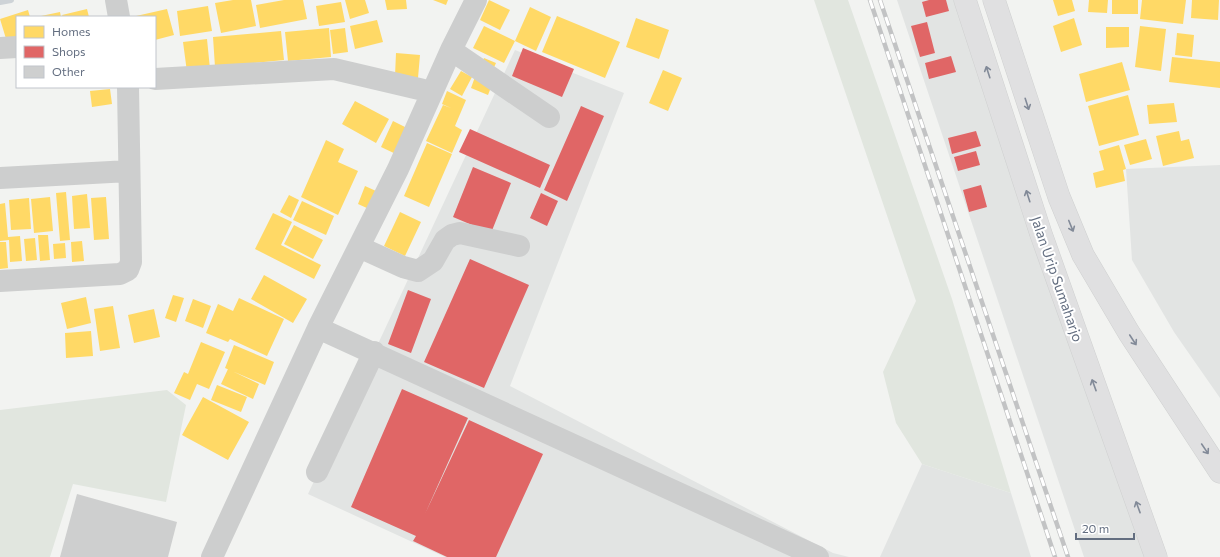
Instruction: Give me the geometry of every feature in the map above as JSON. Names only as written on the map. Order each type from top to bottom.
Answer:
[{"type":"highway","name":"Jalan Urip Sumaharjo","points":[[964,0],[1041,234],[1156,557]]},
{"type":"highway","name":"Jalan Urip Sumaharjo","points":[[994,0],[1056,190],[1083,256],[1129,333],[1220,472]]},
{"type":"street","points":[[116,0],[119,16]]},
{"type":"street","points":[[212,557],[318,328],[398,169],[451,50],[476,0]]},
{"type":"street","points":[[0,48],[16,47]]},
{"type":"street","points":[[451,50],[549,117]]},
{"type":"street","points":[[156,79],[334,69],[432,92]]},
{"type":"street","points":[[0,280],[120,274],[128,270],[131,262],[128,88]]},
{"type":"street","points":[[0,178],[129,171]]},
{"type":"street","points":[[359,247],[403,267],[418,271],[433,261],[445,240],[460,232],[519,246]]},
{"type":"street","points":[[318,328],[374,352],[818,557]]},
{"type":"street","points":[[317,472],[374,352]]},
{"type":"shaded area","points":[[814,0],[848,0],[952,299],[1011,493],[922,464],[896,423],[883,372],[916,301]]},
{"type":"shaded area","points":[[897,0],[963,0],[1151,557],[1084,557]]},
{"type":"shaded area","points":[[515,50],[624,93],[510,386],[833,553],[849,557],[445,557],[308,494]]},
{"type":"shaded area","points":[[1220,165],[1220,398],[1174,332],[1132,260],[1126,169]]},
{"type":"shaded area","points":[[167,390],[186,405],[166,502],[73,484],[50,557],[0,557],[0,410]]},
{"type":"shaded area","points":[[922,464],[1011,493],[1031,557],[880,557]]},
{"type":"building: Homes","points":[[233,0],[251,0],[256,26],[221,33],[215,3]]},
{"type":"building: Homes","points":[[284,0],[303,0],[307,19],[260,28],[256,5]]},
{"type":"building: Homes","points":[[345,0],[365,0],[369,13],[350,19]]},
{"type":"building: Homes","points":[[385,0],[406,0],[407,9],[387,10]]},
{"type":"building: Homes","points":[[433,0],[448,0],[446,5]]},
{"type":"building: Homes","points":[[489,0],[510,10],[500,30],[480,20]]},
{"type":"building: Homes","points":[[1053,0],[1072,0],[1075,11],[1058,16]]},
{"type":"building: Homes","points":[[1089,0],[1108,0],[1107,13],[1088,12]]},
{"type":"building: Homes","points":[[1112,0],[1138,0],[1138,14],[1112,14]]},
{"type":"building: Homes","points":[[1142,0],[1186,0],[1183,24],[1140,19]]},
{"type":"building: Homes","points":[[1192,0],[1219,0],[1218,20],[1191,18]]},
{"type":"building: Homes","points":[[341,2],[345,22],[319,26],[316,6]]},
{"type":"building: Homes","points":[[208,6],[212,31],[180,36],[177,11]]},
{"type":"building: Homes","points":[[530,7],[551,17],[536,51],[515,41]]},
{"type":"building: Homes","points":[[87,9],[89,16],[62,16]]},
{"type":"building: Homes","points":[[167,9],[174,35],[156,40],[156,16],[136,16]]},
{"type":"building: Homes","points":[[28,10],[30,16],[16,16],[16,40],[7,42],[0,19]]},
{"type":"building: Homes","points":[[60,12],[61,16],[41,16]]},
{"type":"building: Homes","points":[[557,16],[620,42],[605,78],[542,52]]},
{"type":"building: Homes","points":[[636,18],[669,30],[659,59],[626,47]]},
{"type":"building: Homes","points":[[1074,18],[1082,45],[1061,52],[1053,26]]},
{"type":"building: Homes","points":[[377,20],[383,42],[355,49],[350,26]]},
{"type":"building: Homes","points":[[484,26],[515,41],[504,63],[473,48]]},
{"type":"building: Homes","points":[[1140,26],[1166,29],[1161,71],[1135,67]]},
{"type":"building: Homes","points":[[1106,27],[1129,27],[1129,47],[1106,48]]},
{"type":"building: Homes","points":[[329,28],[331,57],[288,61],[285,32]]},
{"type":"building: Homes","points":[[345,28],[348,52],[333,54],[330,30]]},
{"type":"building: Homes","points":[[281,31],[284,60],[215,67],[213,37]]},
{"type":"building: Homes","points":[[1177,33],[1194,35],[1192,57],[1175,55]]},
{"type":"building: Homes","points":[[207,39],[210,69],[187,72],[183,42]]},
{"type":"building: Homes","points":[[396,53],[420,55],[418,78],[395,76]]},
{"type":"building: Homes","points":[[1172,57],[1220,62],[1220,88],[1169,82]]},
{"type":"building: Homes","points":[[484,58],[496,63],[491,74],[480,68]]},
{"type":"building: Homes","points":[[1122,62],[1130,90],[1086,102],[1079,74]]},
{"type":"building: Homes","points":[[663,70],[682,78],[668,111],[649,103]]},
{"type":"building: Homes","points":[[461,71],[472,77],[462,96],[450,89]]},
{"type":"building: Homes","points":[[476,74],[493,82],[488,95],[471,88]]},
{"type":"building: Homes","points":[[110,89],[112,104],[92,107],[90,91]]},
{"type":"building: Homes","points":[[447,91],[466,100],[455,126],[462,130],[452,153],[426,141],[443,105],[451,108],[442,104]]},
{"type":"building: Homes","points":[[1128,95],[1139,135],[1099,146],[1088,106]]},
{"type":"building: Homes","points":[[355,101],[389,119],[376,143],[342,124]]},
{"type":"building: Homes","points":[[1174,103],[1177,122],[1149,124],[1147,105]]},
{"type":"building: Homes","points":[[393,121],[411,130],[398,155],[381,147]]},
{"type":"building: Homes","points":[[1179,131],[1181,141],[1189,139],[1194,158],[1163,166],[1156,136]]},
{"type":"building: Homes","points":[[1146,139],[1152,159],[1130,165],[1124,145]]},
{"type":"building: Homes","points":[[326,140],[344,149],[338,162],[358,171],[338,215],[301,197]]},
{"type":"building: Homes","points":[[427,143],[452,154],[429,207],[404,196]]},
{"type":"building: Homes","points":[[1119,145],[1126,169],[1123,170],[1125,181],[1096,188],[1093,173],[1104,170],[1099,151]]},
{"type":"building: Homes","points":[[365,186],[376,191],[369,209],[358,204]]},
{"type":"building: Homes","points":[[66,192],[70,240],[60,241],[56,193]]},
{"type":"building: Homes","points":[[87,194],[90,228],[74,229],[72,196]]},
{"type":"building: Homes","points":[[289,195],[299,200],[291,218],[280,212]]},
{"type":"building: Homes","points":[[50,197],[53,231],[34,233],[31,199]]},
{"type":"building: Homes","points":[[106,197],[109,239],[94,240],[91,198]]},
{"type":"building: Homes","points":[[29,198],[31,229],[11,230],[9,200]]},
{"type":"building: Homes","points":[[302,201],[334,216],[326,235],[293,220]]},
{"type":"building: Homes","points":[[5,203],[8,237],[20,236],[22,261],[10,262],[9,240],[0,241],[0,204]]},
{"type":"building: Homes","points":[[400,212],[421,222],[405,256],[384,246]]},
{"type":"building: Homes","points":[[273,213],[292,222],[281,245],[321,265],[314,279],[255,249]]},
{"type":"building: Homes","points":[[294,225],[323,240],[313,259],[284,244]]},
{"type":"building: Homes","points":[[38,235],[48,235],[50,260],[40,261]]},
{"type":"building: Homes","points":[[35,238],[37,260],[26,261],[24,239]]},
{"type":"building: Homes","points":[[82,241],[84,261],[72,262],[71,242]]},
{"type":"building: Homes","points":[[0,242],[6,242],[8,268],[0,269]]},
{"type":"building: Homes","points":[[65,243],[66,258],[54,259],[53,244]]},
{"type":"building: Homes","points":[[264,275],[307,299],[293,323],[251,299]]},
{"type":"building: Homes","points":[[173,295],[184,298],[176,322],[165,318]]},
{"type":"building: Homes","points":[[86,297],[91,323],[67,329],[61,303]]},
{"type":"building: Homes","points":[[239,298],[284,319],[267,356],[230,339],[228,342],[206,333],[218,304],[233,311]]},
{"type":"building: Homes","points":[[193,299],[211,306],[203,328],[185,321]]},
{"type":"building: Homes","points":[[113,306],[120,348],[100,351],[94,309]]},
{"type":"building: Homes","points":[[154,309],[160,337],[134,343],[128,315]]},
{"type":"building: Homes","points":[[91,331],[93,356],[66,358],[65,333]]},
{"type":"building: Homes","points":[[201,342],[225,352],[209,389],[197,384],[190,400],[174,393],[184,372],[188,374]]},
{"type":"building: Homes","points":[[234,345],[274,362],[265,385],[225,368]]},
{"type":"building: Homes","points":[[228,369],[259,384],[253,399],[221,384]]},
{"type":"building: Homes","points":[[217,385],[247,397],[241,412],[211,400]]},
{"type":"building: Homes","points":[[203,397],[249,422],[228,460],[182,435]]},
{"type":"building: Shops","points":[[929,0],[946,0],[949,11],[926,17],[922,2]]},
{"type":"building: Shops","points":[[927,22],[935,53],[920,57],[911,26]]},
{"type":"building: Shops","points":[[523,48],[574,69],[562,97],[512,76]]},
{"type":"building: Shops","points":[[951,56],[956,72],[929,79],[925,63]]},
{"type":"building: Shops","points":[[581,106],[604,116],[567,201],[544,190]]},
{"type":"building: Shops","points":[[470,129],[550,165],[540,188],[459,152]]},
{"type":"building: Shops","points":[[976,131],[981,146],[952,154],[948,138]]},
{"type":"building: Shops","points":[[976,151],[980,165],[958,171],[954,157]]},
{"type":"building: Shops","points":[[473,167],[511,183],[491,233],[453,217]]},
{"type":"building: Shops","points":[[981,185],[987,207],[969,212],[963,190]]},
{"type":"building: Shops","points":[[541,193],[558,201],[547,226],[530,218]]},
{"type":"building: Shops","points":[[470,259],[529,285],[484,388],[424,362]]},
{"type":"building: Shops","points":[[408,290],[431,299],[411,353],[388,344]]},
{"type":"building: Shops","points":[[402,389],[468,418],[425,514],[469,420],[543,454],[496,557],[447,557],[413,541],[416,536],[351,507]]},
{"type":"building: Other","points":[[77,494],[177,522],[168,557],[60,557]]},
{"type":"waterway","points":[[0,2],[11,0]]},
{"type":"railway","points":[[870,0],[1055,557]]},
{"type":"railway","points":[[880,0],[1068,557]]}]
